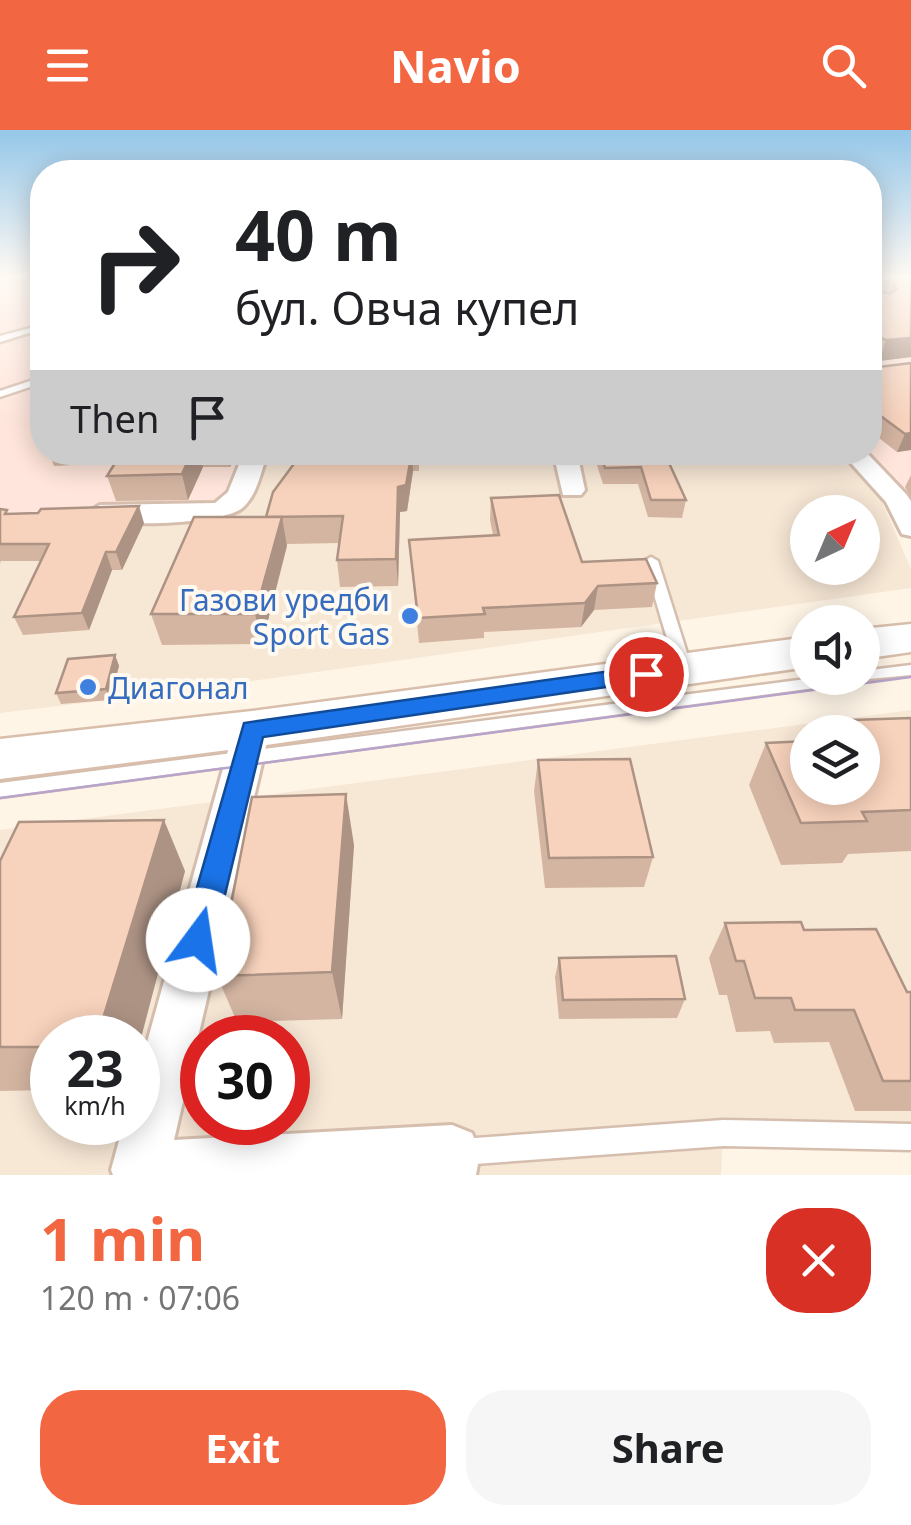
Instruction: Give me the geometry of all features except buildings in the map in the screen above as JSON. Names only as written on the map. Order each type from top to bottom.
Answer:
[{"type":"main road","points":[[880,642],[911,638]]},
{"type":"main road","points":[[0,759],[249,744],[790,654]]},
{"type":"street","points":[[69,514],[217,511],[238,498],[251,465]]},
{"type":"street","points":[[567,465],[572,490]]},
{"type":"street","points":[[864,465],[897,500],[911,528]]},
{"type":"street","points":[[249,744],[138,1170],[450,1164]]},
{"type":"lane","points":[[0,339],[30,330]]},
{"type":"lane","points":[[0,394],[30,384]]},
{"type":"lane","points":[[651,561],[684,669]]},
{"type":"lane","points":[[880,674],[911,670]]},
{"type":"lane","points":[[0,790],[249,744],[790,685]]},
{"type":"lane","points":[[450,1164],[722,1132],[911,1137]]},
{"type":"shaded area","points":[[0,326],[30,326],[30,465],[239,465],[226,493],[209,506],[0,513]]},
{"type":"shaded area","points":[[882,326],[911,326],[911,514],[879,465],[882,465]]},
{"type":"shaded area","points":[[265,465],[852,465],[878,495],[790,495],[790,585],[880,585],[880,497],[911,569],[911,588],[0,713],[0,522],[225,521],[251,505]]},
{"type":"shaded area","points":[[911,710],[911,1128],[723,1133],[721,1175],[0,1175],[0,830],[790,726],[790,805],[880,805],[880,715],[873,715]]},
{"type":"tram line","points":[[0,798],[911,677]]},
{"type":"place","name":"Газови уредби Sport Gas","points":[[410,616]]},
{"type":"place","name":"Диагонал","points":[[88,687]]},
{"type":"route","points":[[198,940],[252,729],[646,674]]}]
